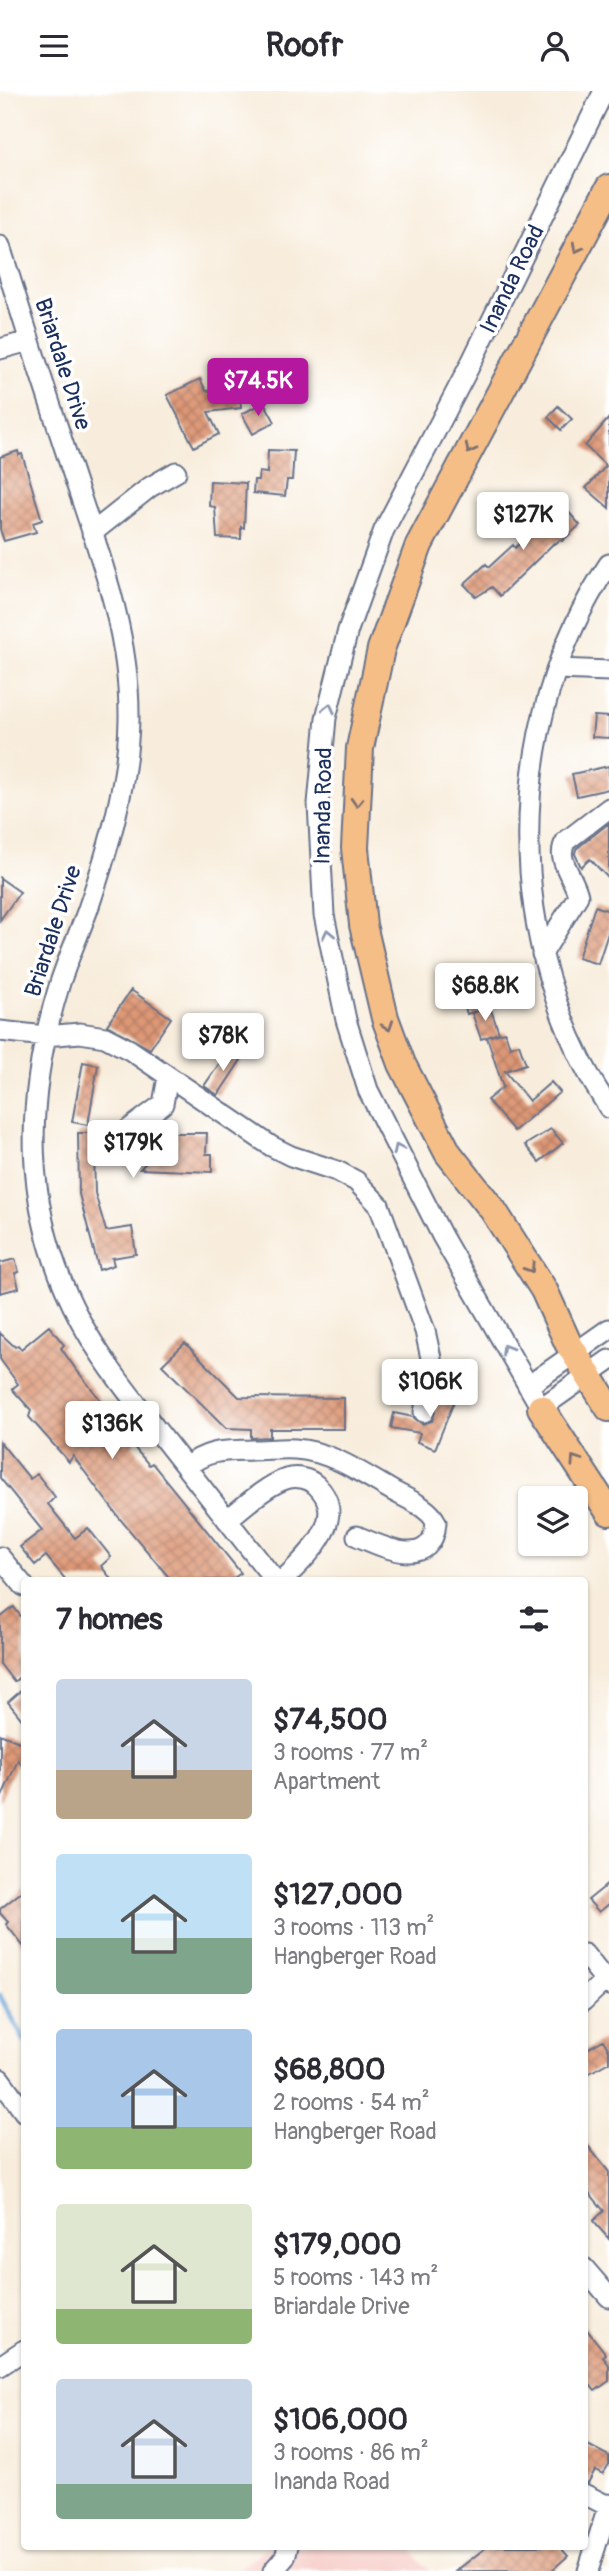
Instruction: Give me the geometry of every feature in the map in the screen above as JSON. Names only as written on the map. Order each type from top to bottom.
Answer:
[{"type":"main road","name":"Inanda Road","points":[[609,188],[419,545],[381,649],[360,748],[355,848],[363,925],[385,1018],[402,1064],[448,1153],[493,1210],[590,1362],[609,1408]]},
{"type":"main road","name":"Inanda Road","points":[[535,1397],[609,1512]]},
{"type":"street","name":"Inanda Road","points":[[535,1397],[442,1236],[368,1090],[346,1020],[324,915],[318,804],[326,718],[348,630],[384,530],[468,369],[605,93]]},
{"type":"street","name":"Briardale Drive","points":[[0,246],[113,596],[125,656],[129,717],[121,801],[45,1036],[35,1094],[33,1139],[38,1197],[52,1254],[79,1320],[123,1387],[273,1577]]},
{"type":"street","points":[[0,349],[29,341]]},
{"type":"street","points":[[92,533],[150,487],[176,472]]},
{"type":"street","points":[[609,564],[583,607],[558,669],[540,730],[528,819],[528,862],[542,954],[555,1002],[588,1076],[609,1108]]},
{"type":"street","points":[[558,669],[609,671]]},
{"type":"street","points":[[542,954],[578,896],[577,887],[562,858],[562,847],[609,808]]},
{"type":"street","points":[[0,1031],[45,1036],[80,1033],[105,1037],[130,1050],[271,1146],[291,1156],[337,1171],[356,1181],[371,1194],[379,1205],[425,1331],[431,1358],[431,1383],[424,1412]]},
{"type":"street","points":[[128,1130],[163,1104],[168,1077]]},
{"type":"street","points":[[535,1397],[590,1362],[609,1329]]},
{"type":"street","points":[[186,1467],[200,1456],[222,1451],[296,1449],[341,1462],[430,1513],[436,1522],[432,1539],[423,1549],[413,1553],[394,1552],[357,1536]]},
{"type":"street","points":[[227,1520],[285,1479],[303,1478],[316,1484],[327,1499],[330,1516],[325,1532],[286,1577]]},
{"type":"street","points":[[4,1569],[21,1583]]},
{"type":"street","points":[[588,1959],[607,1983],[588,1997]]},
{"type":"street","points":[[0,2079],[21,2108]]},
{"type":"street","points":[[588,2272],[609,2297]]},
{"type":"street","points":[[0,2366],[21,2352]]},
{"type":"street","points":[[588,2496],[608,2505],[588,2571]]},
{"type":"street","points":[[272,2571],[285,2557],[287,2550]]},
{"type":"shaded area","points":[[263,2550],[411,2550],[429,2571],[237,2571]]},
{"type":"building","points":[[200,379],[206,391],[239,387],[241,408],[208,412],[219,434],[194,447],[167,395]]},
{"type":"building","points":[[264,402],[275,422],[253,434],[242,414]]},
{"type":"building","points":[[558,406],[572,419],[561,430],[548,417]]},
{"type":"building","points":[[609,418],[609,508],[586,488],[606,466],[585,446]]},
{"type":"building","points":[[268,450],[294,451],[292,480],[287,480],[285,496],[253,493],[254,480],[258,480],[259,472],[267,473]]},
{"type":"building","points":[[18,451],[19,455],[22,454],[42,520],[33,523],[36,532],[4,541],[0,529],[0,457]]},
{"type":"building","points":[[210,481],[246,483],[241,539],[217,538],[215,507],[209,506]]},
{"type":"building","points":[[535,501],[552,520],[565,508],[580,525],[562,541],[554,543],[500,596],[492,587],[476,597],[464,584],[486,564],[489,567],[513,545],[515,548],[539,526],[525,509]]},
{"type":"building","points":[[594,716],[609,717],[609,738],[592,737]]},
{"type":"building","points":[[609,766],[609,789],[577,796],[572,774]]},
{"type":"building","points":[[609,823],[609,879],[590,859],[581,867],[575,854],[576,849]]},
{"type":"building","points":[[0,878],[20,892],[0,920]]},
{"type":"building","points":[[595,906],[609,911],[609,930],[598,964],[578,958]]},
{"type":"building","points":[[476,984],[484,1009],[467,1014],[459,989]]},
{"type":"building","points":[[131,990],[171,1018],[150,1049],[107,1025]]},
{"type":"building","points":[[490,1007],[499,1033],[481,1039],[472,1013]]},
{"type":"building","points":[[505,1032],[510,1047],[519,1044],[526,1064],[505,1071],[529,1101],[551,1082],[560,1092],[514,1131],[487,1100],[503,1087],[487,1037]]},
{"type":"building","points":[[228,1051],[241,1060],[218,1095],[204,1086]]},
{"type":"building","points":[[83,1062],[98,1065],[88,1125],[72,1122]]},
{"type":"building","points":[[551,1129],[563,1143],[539,1162],[525,1145]]},
{"type":"building","points":[[78,1133],[116,1133],[123,1141],[129,1142],[145,1133],[207,1133],[206,1154],[212,1154],[212,1172],[140,1169],[159,1149],[94,1149],[95,1193],[106,1231],[132,1227],[136,1254],[112,1258],[114,1265],[99,1270],[79,1194]]},
{"type":"building","points":[[15,1259],[19,1272],[15,1273],[19,1288],[0,1293],[0,1263]]},
{"type":"building","points":[[49,1326],[64,1345],[61,1348],[75,1368],[135,1443],[132,1445],[149,1465],[152,1463],[241,1573],[235,1577],[168,1577],[120,1519],[73,1456],[69,1462],[29,1417],[31,1410],[12,1389],[18,1384],[0,1359],[0,1333],[21,1349]]},
{"type":"building","points":[[185,1343],[239,1397],[344,1398],[344,1429],[270,1429],[270,1437],[251,1438],[251,1429],[226,1428],[162,1365]]},
{"type":"building","points":[[443,1382],[459,1389],[435,1449],[417,1442],[420,1433],[391,1428],[394,1413],[413,1417],[422,1424],[432,1421]]},
{"type":"building","points":[[0,1442],[30,1479],[37,1474],[55,1497],[48,1504],[75,1538],[88,1528],[111,1557],[101,1566],[110,1577],[64,1577],[46,1556],[35,1565],[20,1547],[42,1530],[0,1478]]},
{"type":"building","points":[[14,1607],[21,1617],[21,1676],[14,1682],[0,1664],[0,1618]]},
{"type":"building","points":[[21,1691],[21,1718],[8,1702]]},
{"type":"building","points":[[0,1734],[21,1743],[21,1764],[18,1760],[0,1801]]},
{"type":"building","points":[[609,1883],[609,1904],[599,1912],[588,1900]]},
{"type":"building","points":[[21,1892],[21,1943],[6,1924],[8,1922],[0,1909]]},
{"type":"building","points":[[603,2040],[609,2050],[609,2062],[588,2074],[588,2049]]},
{"type":"building","points":[[588,2146],[609,2172],[609,2239],[593,2221],[604,2211],[588,2191]]},
{"type":"building","points":[[588,2331],[606,2354],[603,2357],[609,2365],[609,2381],[595,2391],[588,2383]]},
{"type":"building","points":[[588,2445],[609,2456],[609,2464],[603,2474],[595,2470],[588,2483]]},
{"type":"building","points":[[483,2550],[563,2550],[568,2556],[551,2571],[456,2571]]},
{"type":"waterway","points":[[0,1996],[21,2034]]}]
